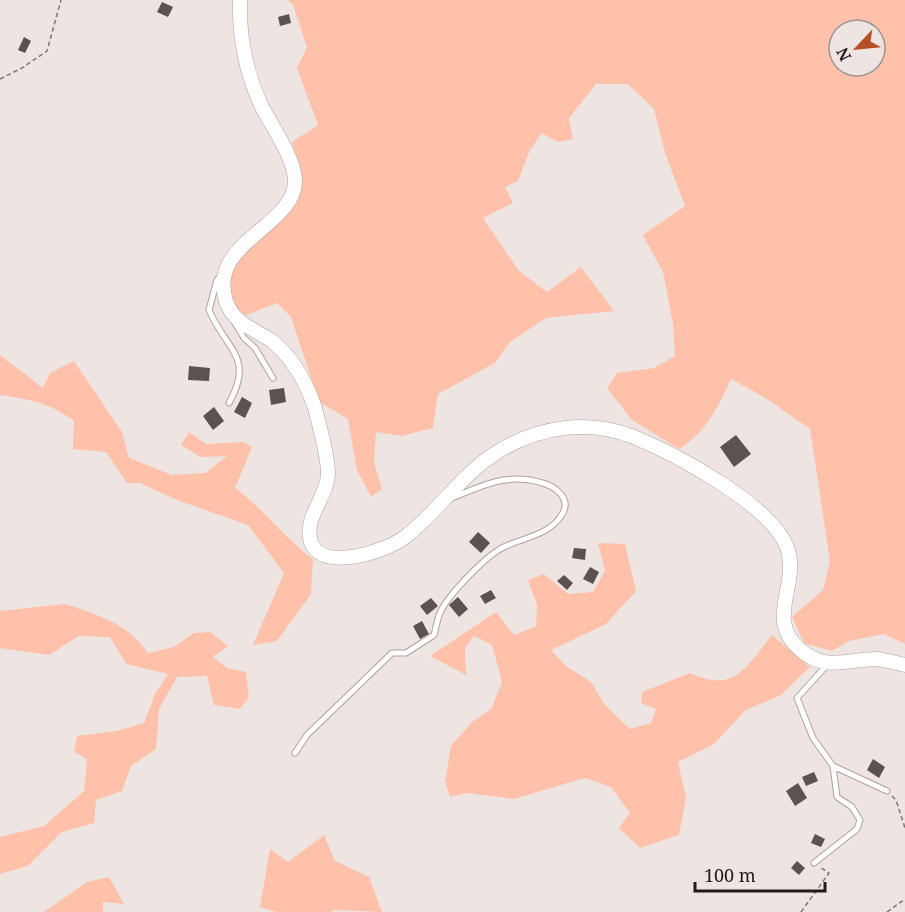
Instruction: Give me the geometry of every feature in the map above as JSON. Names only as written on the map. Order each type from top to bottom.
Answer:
[{"type":"street","points":[[240,0],[239,31],[245,64],[261,105],[295,177],[293,195],[230,260],[222,279],[224,297],[231,314],[290,358],[305,380],[315,409],[328,473],[309,531],[312,545],[324,557],[348,559],[403,539],[467,476],[499,450],[547,430],[574,426],[597,428],[630,435],[683,458],[760,513],[775,529],[788,548],[790,580],[782,617],[784,629],[803,652],[827,664],[879,659],[905,665]]},
{"type":"lane","points":[[226,269],[217,280],[209,309],[239,364],[240,384],[229,404]]},
{"type":"lane","points":[[231,314],[244,338],[255,348],[273,378]]},
{"type":"lane","points":[[295,753],[307,735],[393,653],[406,653],[434,635],[439,614],[449,597],[480,564],[503,547],[552,527],[562,515],[566,505],[563,494],[554,487],[538,481],[508,479],[490,482],[441,503]]},
{"type":"lane","points":[[814,863],[858,829],[860,820],[852,807],[837,797],[833,766],[813,738],[797,698],[827,664]]},
{"type":"lane","points":[[833,766],[887,791]]},
{"type":"path","points":[[0,79],[22,68],[46,51],[61,0]]},
{"type":"path","points":[[887,791],[897,800],[905,828]]},
{"type":"path","points":[[801,912],[829,873],[814,863]]},
{"type":"path","points":[[887,912],[905,898]]},
{"type":"shaded area","points":[[288,0],[905,0],[905,644],[884,634],[849,641],[832,651],[804,643],[792,617],[823,590],[830,561],[810,429],[764,397],[731,379],[716,410],[704,427],[679,449],[632,420],[607,388],[617,373],[654,368],[675,356],[673,324],[663,272],[643,235],[685,206],[665,153],[654,109],[628,84],[596,84],[569,118],[573,139],[558,142],[542,133],[530,150],[518,181],[505,187],[513,203],[483,218],[519,271],[547,292],[581,267],[614,311],[546,318],[510,342],[495,363],[438,394],[433,428],[402,436],[376,432],[374,462],[382,489],[371,497],[357,470],[348,419],[319,402],[291,317],[277,303],[246,315],[233,307],[228,283],[238,259],[296,204],[302,174],[292,142],[318,125],[297,68],[307,47],[293,5]]},
{"type":"shaded area","points":[[0,355],[43,388],[50,373],[74,361],[122,432],[129,458],[172,475],[205,473],[227,456],[200,457],[181,445],[189,432],[206,444],[243,442],[252,447],[235,488],[313,559],[311,594],[277,641],[253,645],[284,573],[248,525],[177,500],[140,483],[127,483],[106,452],[73,449],[74,421],[39,403],[0,395]]},
{"type":"shaded area","points":[[598,543],[625,544],[636,591],[606,624],[551,650],[566,666],[591,682],[605,705],[630,729],[651,723],[656,709],[641,703],[642,692],[690,673],[705,679],[729,679],[746,667],[772,635],[810,667],[781,695],[746,710],[714,744],[678,762],[686,798],[679,835],[640,848],[619,828],[630,813],[611,787],[585,778],[514,799],[466,793],[450,797],[445,781],[451,746],[472,722],[491,709],[502,682],[492,645],[474,636],[465,648],[466,675],[430,656],[496,612],[514,635],[536,626],[537,605],[528,580],[544,574],[568,594],[593,592],[605,571]]},
{"type":"shaded area","points":[[65,604],[111,621],[131,634],[148,653],[174,647],[194,633],[210,632],[228,646],[213,657],[227,668],[246,672],[249,697],[240,709],[214,705],[207,676],[177,677],[159,709],[156,749],[131,766],[122,791],[96,800],[94,823],[62,832],[28,866],[0,874],[0,837],[44,826],[84,791],[87,759],[74,752],[77,736],[117,731],[144,723],[155,694],[168,674],[126,664],[110,637],[79,636],[49,655],[0,648],[0,611]]},
{"type":"shaded area","points":[[324,835],[335,861],[369,877],[382,912],[334,910],[331,912],[277,912],[260,907],[270,849],[288,862]]},
{"type":"shaded area","points":[[109,877],[124,904],[103,902],[103,912],[44,912],[87,882]]},
{"type":"building","points":[[162,2],[173,7],[168,17],[157,12]]},
{"type":"building","points":[[289,14],[291,23],[280,26],[278,17]]},
{"type":"building","points":[[24,37],[31,41],[25,53],[18,50]]},
{"type":"building","points":[[189,366],[210,368],[209,381],[188,380]]},
{"type":"building","points":[[284,388],[286,402],[271,405],[269,390]]},
{"type":"building","points":[[242,397],[252,403],[245,418],[234,412]]},
{"type":"building","points":[[214,407],[224,421],[213,430],[203,416]]},
{"type":"building","points":[[736,435],[751,454],[734,467],[720,447]]},
{"type":"building","points":[[478,532],[490,543],[481,553],[469,542]]},
{"type":"building","points":[[574,548],[586,549],[585,560],[572,558]]},
{"type":"building","points":[[590,567],[599,572],[593,584],[583,579]]},
{"type":"building","points":[[564,575],[573,583],[567,590],[557,581]]},
{"type":"building","points":[[491,590],[496,598],[485,604],[480,596]]},
{"type":"building","points":[[458,597],[468,609],[459,617],[449,605]]},
{"type":"building","points":[[431,598],[438,606],[427,615],[420,606]]},
{"type":"building","points":[[422,621],[429,634],[420,639],[413,626]]},
{"type":"building","points":[[873,759],[885,767],[879,778],[867,770]]},
{"type":"building","points":[[814,772],[818,781],[806,786],[802,777]]},
{"type":"building","points":[[798,783],[807,798],[795,806],[786,791]]},
{"type":"building","points":[[815,834],[825,839],[821,847],[811,843]]},
{"type":"building","points":[[797,861],[805,868],[799,875],[791,868]]}]
